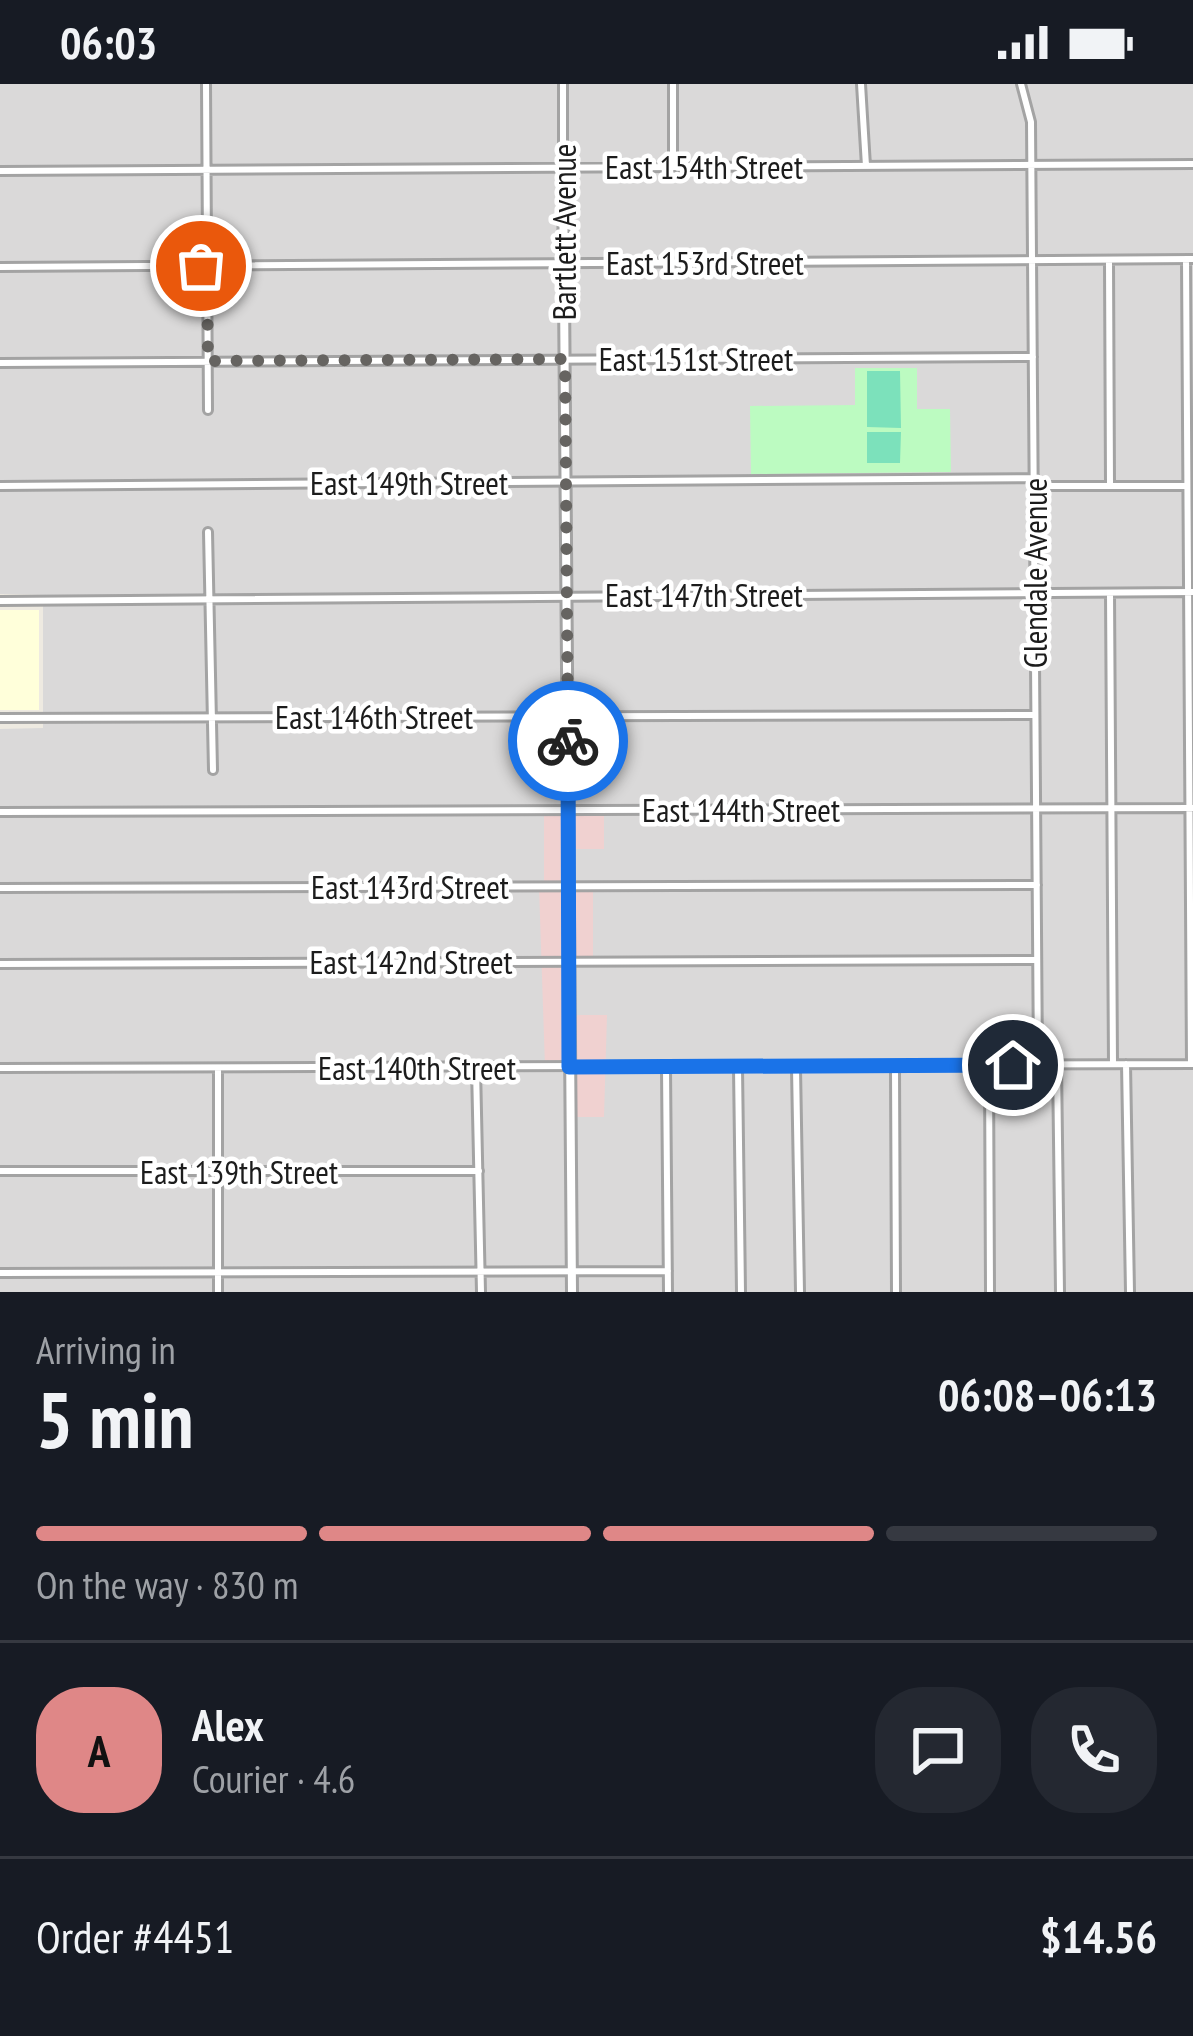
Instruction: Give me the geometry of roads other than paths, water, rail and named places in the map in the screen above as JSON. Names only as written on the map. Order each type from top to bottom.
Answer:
[{"type":"street","points":[[206,84],[208,410]]},
{"type":"street","name":"Bartlett Avenue","points":[[563,84],[572,1292]]},
{"type":"street","points":[[673,84],[673,167]]},
{"type":"street","points":[[861,84],[866,166]]},
{"type":"street","name":"Glendale Avenue","points":[[1022,84],[1031,122],[1038,1064]]},
{"type":"street","name":"East 154th Street","points":[[0,171],[1193,164]]},
{"type":"street","points":[[1109,260],[1110,486]]},
{"type":"street","points":[[1189,260],[1192,1064]]},
{"type":"street","name":"East 153rd Street","points":[[0,267],[1189,260]]},
{"type":"street","name":"East 151st Street","points":[[0,363],[1033,357]]},
{"type":"street","name":"East 149th Street","points":[[0,486],[1035,482],[1188,486]]},
{"type":"street","points":[[208,532],[213,770]]},
{"type":"street","points":[[1110,592],[1113,1064]]},
{"type":"street","name":"East 147th Street","points":[[0,601],[1190,592]]},
{"type":"street","name":"East 146th Street","points":[[0,718],[1035,715]]},
{"type":"street","name":"East 144th Street","points":[[0,812],[1191,808]]},
{"type":"street","name":"East 143rd Street","points":[[0,888],[1036,885]]},
{"type":"street","name":"East 142nd Street","points":[[0,964],[1037,960]]},
{"type":"street","points":[[1057,1064],[1060,1292]]},
{"type":"street","points":[[1126,1064],[1130,1292]]},
{"type":"street","name":"East 140th Street","points":[[0,1069],[1192,1064]]},
{"type":"street","points":[[989,1065],[990,1292]]},
{"type":"street","points":[[738,1066],[741,1292]]},
{"type":"street","points":[[476,1067],[481,1292]]},
{"type":"street","points":[[666,1067],[668,1292]]},
{"type":"street","points":[[796,1067],[800,1292]]},
{"type":"street","points":[[895,1067],[896,1292]]},
{"type":"street","points":[[218,1068],[218,1292]]},
{"type":"street","name":"East 139th Street","points":[[0,1171],[479,1171]]},
{"type":"street","points":[[0,1273],[668,1271]]}]
